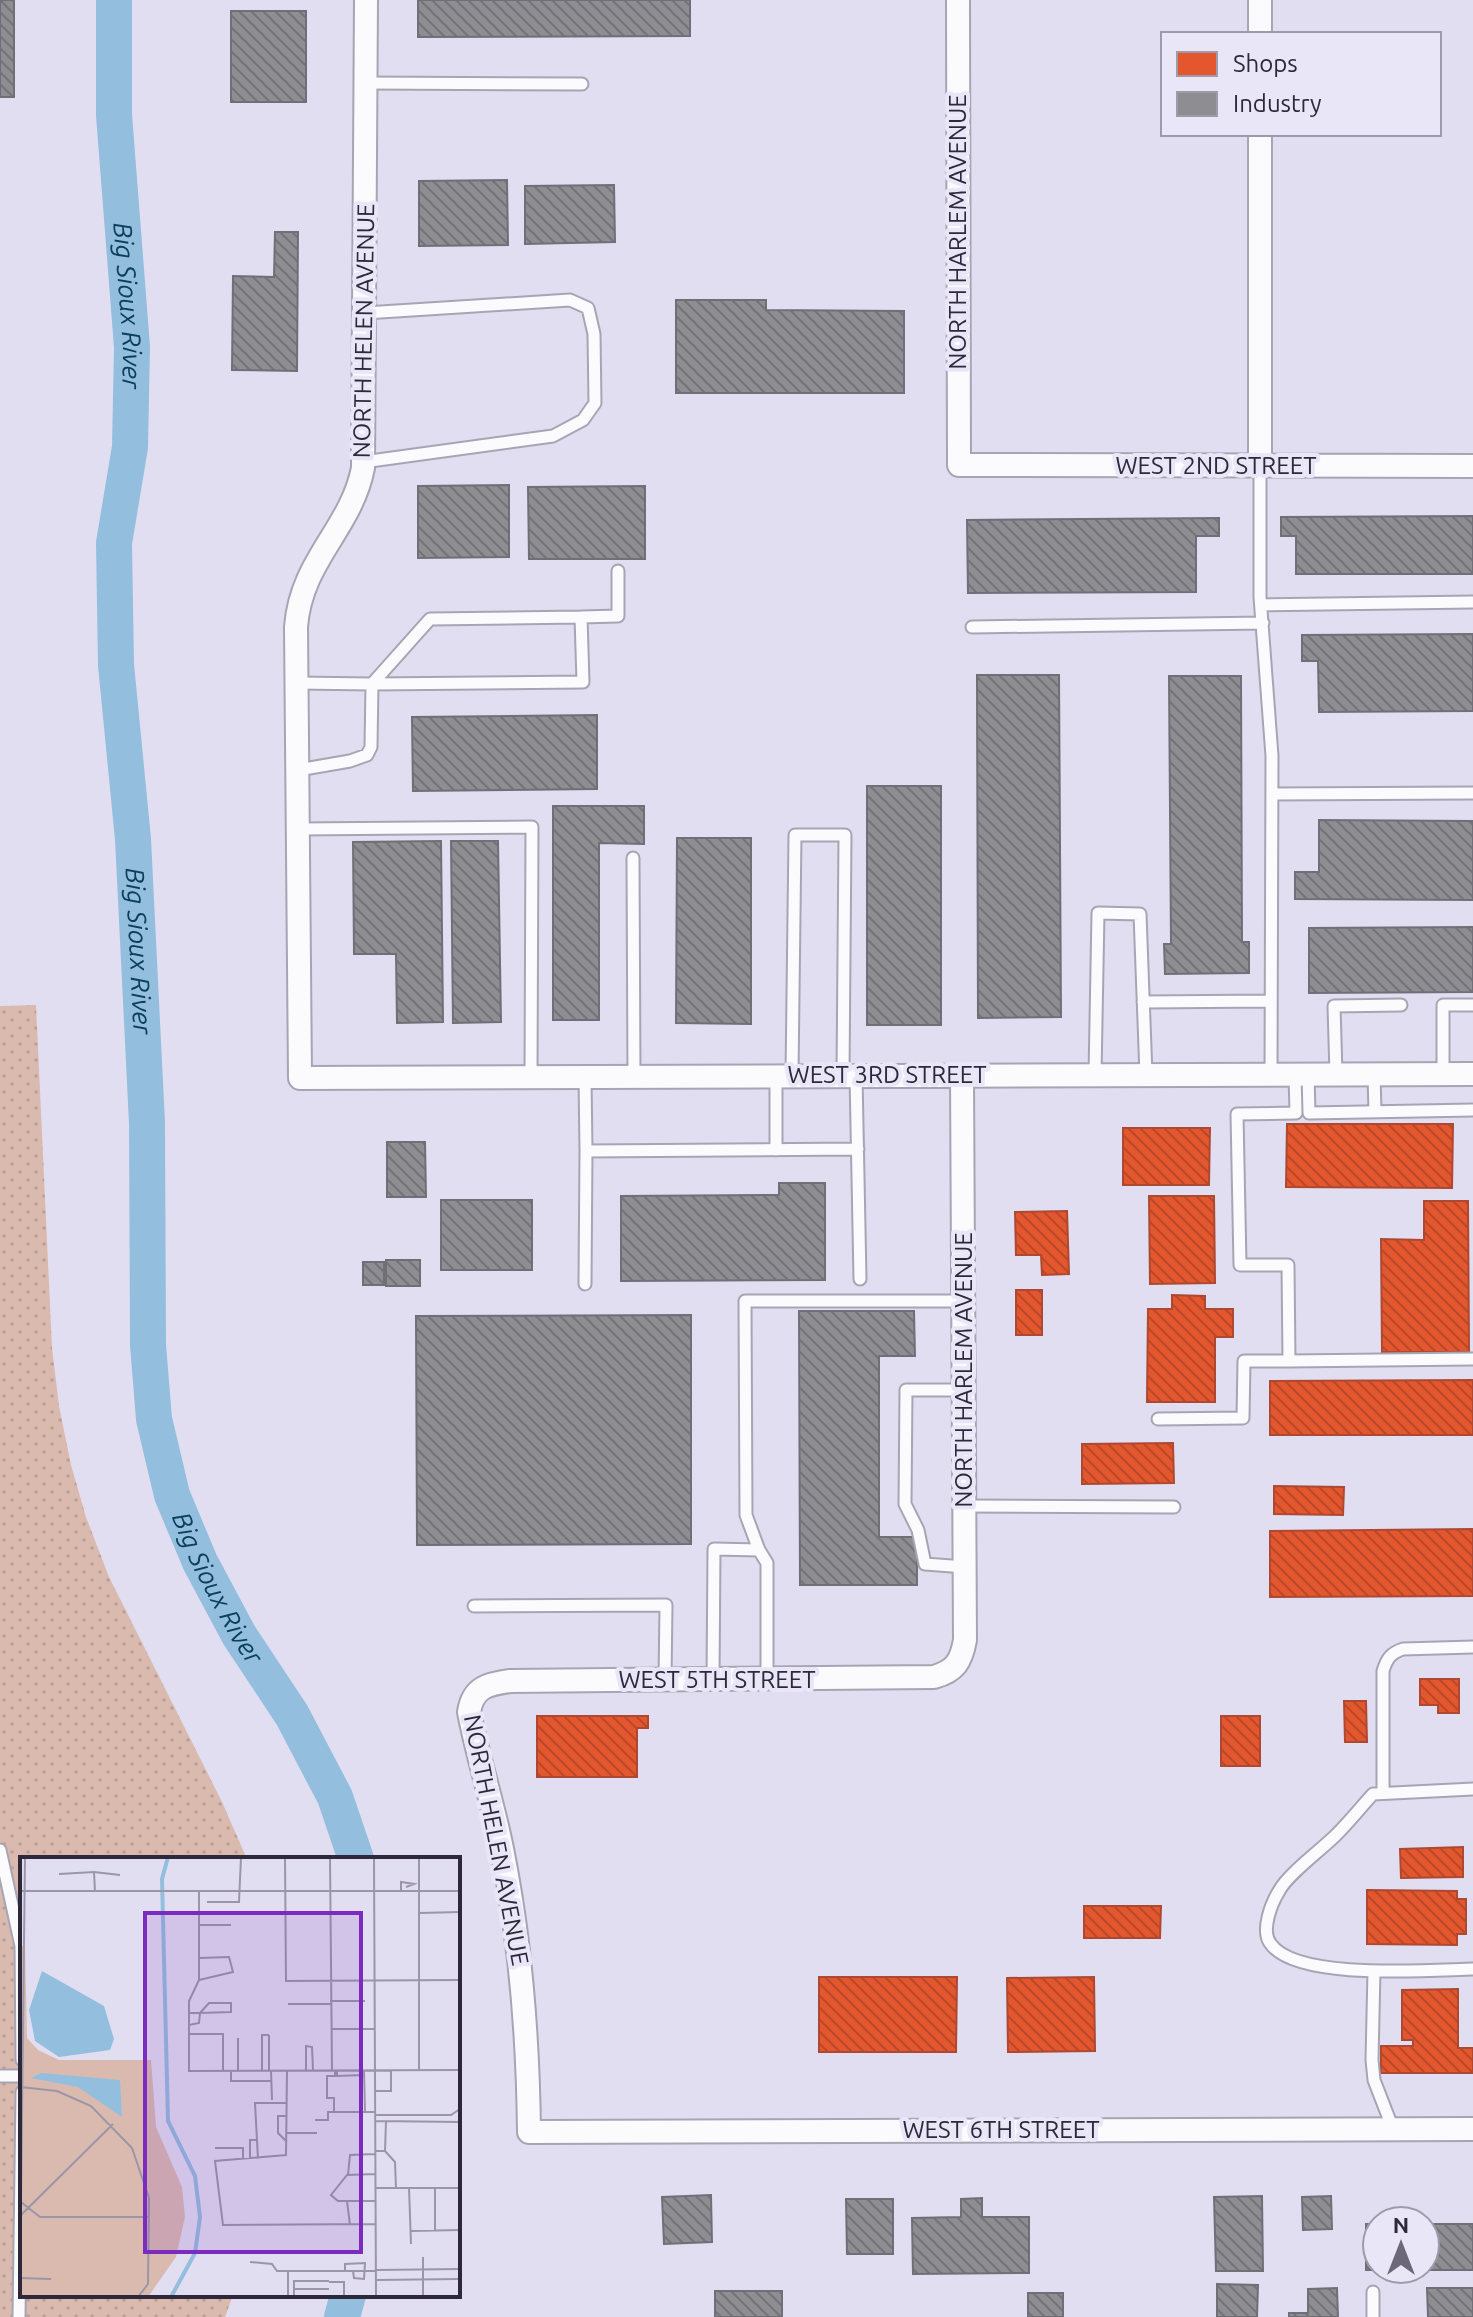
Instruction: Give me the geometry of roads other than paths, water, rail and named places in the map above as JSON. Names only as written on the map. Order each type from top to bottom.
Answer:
[{"type":"street","name":"NORTH HELEN AVENUE","points":[[300,1078],[298,606],[324,546],[350,509],[359,487],[363,462],[366,0]]},
{"type":"street","name":"NORTH HARLEM AVENUE","points":[[958,0],[959,465]]},
{"type":"street","points":[[1260,0],[1260,32]]},
{"type":"street","points":[[1260,136],[1260,467]]},
{"type":"street","name":"WEST 2ND STREET","points":[[959,465],[1473,466]]},
{"type":"street","name":"WEST 3RD STREET","points":[[300,1078],[1473,1074]]},
{"type":"street","name":"NORTH HARLEM AVENUE","points":[[958,1665],[965,1640],[962,1075]]},
{"type":"street","name":"WEST 5TH STREET","points":[[476,1692],[484,1686],[510,1681],[923,1678],[948,1673],[958,1665]]},
{"type":"street","name":"NORTH HELEN AVENUE","points":[[476,1692],[469,1712],[503,1851],[521,1966],[528,2061],[529,2132]]},
{"type":"street","name":"WEST 6TH STREET","points":[[529,2132],[1473,2129]]},
{"type":"lane","points":[[365,83],[582,84]]},
{"type":"lane","points":[[363,462],[553,436],[583,420],[595,403],[594,334],[588,308],[570,300],[365,313]]},
{"type":"lane","points":[[1260,467],[1261,605],[1270,715],[1272,794],[1271,1075]]},
{"type":"lane","points":[[298,770],[367,755],[371,747],[372,684],[430,619],[618,616],[618,571]]},
{"type":"lane","points":[[1261,605],[1473,602]]},
{"type":"lane","points":[[297,683],[583,682],[581,617]]},
{"type":"lane","points":[[972,627],[1263,623]]},
{"type":"lane","points":[[1272,794],[1473,793]]},
{"type":"lane","points":[[299,829],[532,827],[531,1077]]},
{"type":"lane","points":[[776,1150],[784,1076],[795,835],[845,835],[849,1075],[858,1149],[860,1279]]},
{"type":"lane","points":[[633,858],[634,1077]]},
{"type":"lane","points":[[1095,1075],[1098,913],[1140,914],[1146,1075]]},
{"type":"lane","points":[[1143,1002],[1271,1001]]},
{"type":"lane","points":[[1336,1074],[1334,1006],[1401,1005]]},
{"type":"lane","points":[[1443,1074],[1443,1005],[1473,1005]]},
{"type":"lane","points":[[1374,1074],[1375,1112]]},
{"type":"lane","points":[[1302,1075],[1309,1113],[1473,1110]]},
{"type":"lane","points":[[1289,1361],[1288,1265],[1240,1265],[1237,1114],[1296,1113],[1302,1075]]},
{"type":"lane","points":[[585,1077],[585,1284]]},
{"type":"lane","points":[[586,1151],[858,1149]]},
{"type":"lane","points":[[767,1680],[767,1563],[746,1515],[745,1301],[963,1301]]},
{"type":"lane","points":[[1158,1419],[1243,1418],[1244,1361],[1473,1359]]},
{"type":"lane","points":[[964,1390],[906,1390],[905,1504],[918,1530],[925,1564],[965,1567]]},
{"type":"lane","points":[[964,1506],[1174,1507]]},
{"type":"lane","points":[[713,1680],[714,1549],[759,1550]]},
{"type":"lane","points":[[474,1606],[666,1605],[665,1680]]},
{"type":"lane","points":[[1383,1793],[1383,1671],[1387,1660],[1403,1649],[1473,1647]]},
{"type":"lane","points":[[1473,1789],[1373,1794],[1338,1834],[1280,1888],[1266,1929],[1269,1943],[1283,1955],[1316,1967],[1374,1971],[1473,1969]]},
{"type":"lane","points":[[0,1850],[20,1941]]},
{"type":"lane","points":[[1374,1971],[1374,2080],[1393,2129]]},
{"type":"lane","points":[[19,2317],[20,2242]]},
{"type":"lane","points":[[1373,2292],[1373,2317]]},
{"type":"waterway","name":"Big Sioux River","points":[[114,0],[114,115],[132,347],[130,447],[114,543],[116,665],[133,839],[147,1123],[148,1345],[154,1419],[172,1495],[200,1562],[239,1635],[292,1715],[335,1797],[355,1857]]},
{"type":"waterway","name":"Big Sioux River","points":[[342,2317],[347,2297]]}]
